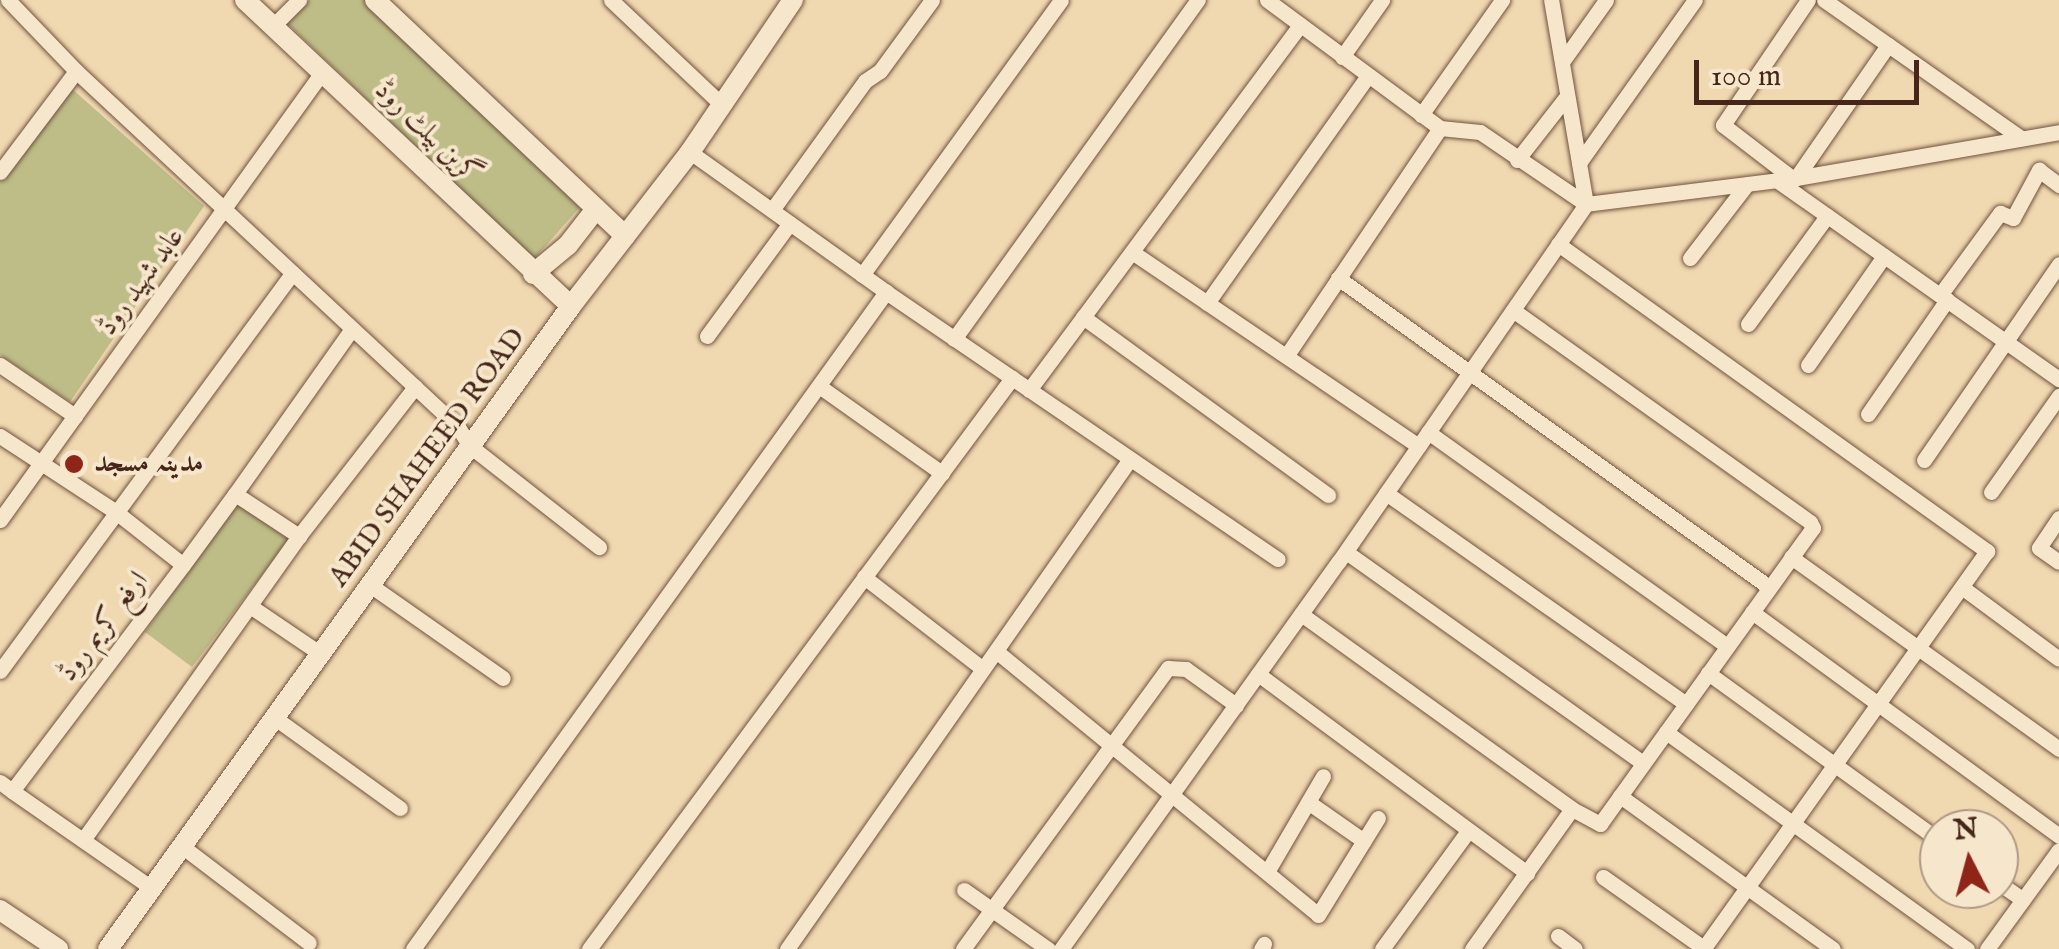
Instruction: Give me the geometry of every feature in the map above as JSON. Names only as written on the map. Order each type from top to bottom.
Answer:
[{"type":"street","points":[[8,0],[76,70],[458,428],[470,446],[599,547]]},
{"type":"street","name":"گرین بیلٹ روڈ","points":[[245,0],[571,306]]},
{"type":"street","points":[[273,26],[298,0]]},
{"type":"street","points":[[375,0],[626,236]]},
{"type":"street","points":[[611,0],[722,105]]},
{"type":"street","name":"ABID SHAHEED ROAD","points":[[108,949],[571,306],[690,152],[794,0]]},
{"type":"street","points":[[772,210],[864,81],[880,71],[932,0]]},
{"type":"street","points":[[862,274],[1061,0]]},
{"type":"street","points":[[954,338],[1198,0]]},
{"type":"street","points":[[1266,0],[1421,116],[1440,128],[1480,132],[1586,204],[1789,179],[2059,132]]},
{"type":"street","points":[[1342,58],[1382,0]]},
{"type":"street","points":[[1421,116],[1502,0]]},
{"type":"street","points":[[1061,949],[1346,552],[1586,204],[1551,0]]},
{"type":"street","points":[[1562,62],[1606,0]]},
{"type":"street","points":[[1579,163],[1696,0]]},
{"type":"street","points":[[1808,0],[1723,125],[1827,216],[2059,379]]},
{"type":"street","points":[[1824,0],[2022,138]]},
{"type":"street","points":[[1029,390],[1300,25]]},
{"type":"street","points":[[1789,179],[1888,45]]},
{"type":"street","points":[[0,172],[76,70]]},
{"type":"street","name":"عابد شہید روڈ","points":[[0,520],[322,71]]},
{"type":"street","points":[[1207,303],[1366,76]]},
{"type":"street","points":[[1517,160],[1567,96]]},
{"type":"street","points":[[1286,356],[1440,128]]},
{"type":"street","points":[[690,152],[886,292],[1278,559]]},
{"type":"street","points":[[1868,414],[2000,214],[2013,218],[2040,170],[2059,184]]},
{"type":"street","points":[[1690,258],[1747,184]]},
{"type":"street","points":[[533,274],[568,245],[596,210]]},
{"type":"street","points":[[1748,324],[1827,216]]},
{"type":"street","points":[[707,336],[790,223]]},
{"type":"street","points":[[1558,244],[1987,551],[1704,949],[1603,878]]},
{"type":"street","points":[[1132,252],[1418,446]]},
{"type":"street","points":[[1808,366],[1884,256]]},
{"type":"street","points":[[1924,460],[2059,264]]},
{"type":"street","points":[[0,671],[292,272]]},
{"type":"street","points":[[1338,278],[1769,587]]},
{"type":"street","points":[[413,949],[886,292]]},
{"type":"street","points":[[1301,614],[1572,809],[1600,824],[1813,528],[1810,522],[1513,310]]},
{"type":"street","points":[[1083,317],[1328,495]]},
{"type":"street","points":[[183,564],[352,329]]},
{"type":"street","points":[[0,365],[75,416]]},
{"type":"street","points":[[589,949],[1012,378]]},
{"type":"street","points":[[819,386],[942,472]]},
{"type":"street","points":[[83,840],[299,536],[415,387]]},
{"type":"street","points":[[1991,492],[2059,396]]},
{"type":"street","points":[[1428,432],[1727,646]]},
{"type":"street","name":"ارفع کریم روڈ","points":[[0,436],[116,512],[183,564],[6,787]]},
{"type":"street","points":[[787,949],[1130,459]]},
{"type":"street","points":[[1386,493],[1686,704]]},
{"type":"street","points":[[235,494],[299,536]]},
{"type":"street","points":[[2059,518],[2038,548],[2059,562]]},
{"type":"street","points":[[1346,552],[1644,763]]},
{"type":"street","points":[[1791,556],[2059,748]]},
{"type":"street","points":[[864,578],[983,669]]},
{"type":"street","points":[[370,585],[503,678]]},
{"type":"street","points":[[1963,588],[2059,659]]},
{"type":"street","points":[[250,606],[321,654]]},
{"type":"street","points":[[1752,612],[2059,836]]},
{"type":"street","points":[[996,651],[1318,914],[1378,818]]},
{"type":"street","points":[[963,949],[1168,668],[1186,669],[1236,705]]},
{"type":"street","points":[[1258,674],[1527,873]]},
{"type":"street","points":[[1708,674],[1919,825]]},
{"type":"street","points":[[275,718],[400,808]]},
{"type":"street","points":[[1666,732],[1968,949]]},
{"type":"street","points":[[1266,872],[1324,776]]},
{"type":"street","points":[[6,787],[153,889]]},
{"type":"street","points":[[1620,796],[1832,949]]},
{"type":"street","points":[[1308,802],[1364,841]]},
{"type":"street","points":[[1472,949],[1572,809]]},
{"type":"street","points":[[1382,949],[1468,831]]},
{"type":"street","points":[[183,847],[308,942]]},
{"type":"street","points":[[1987,949],[2059,850]]},
{"type":"street","points":[[964,890],[1048,949]]},
{"type":"street","points":[[0,910],[58,949]]},
{"type":"street","points":[[1558,936],[1575,949]]},
{"type":"shaded area","points":[[309,0],[367,0],[580,207],[534,259],[287,23]]},
{"type":"shaded area","points":[[71,88],[204,206],[70,402],[0,355],[0,181]]},
{"type":"shaded area","points":[[238,503],[289,539],[192,667],[145,632]]},
{"type":"place","name":"مدینہ مسجد","points":[[74,464]]}]
